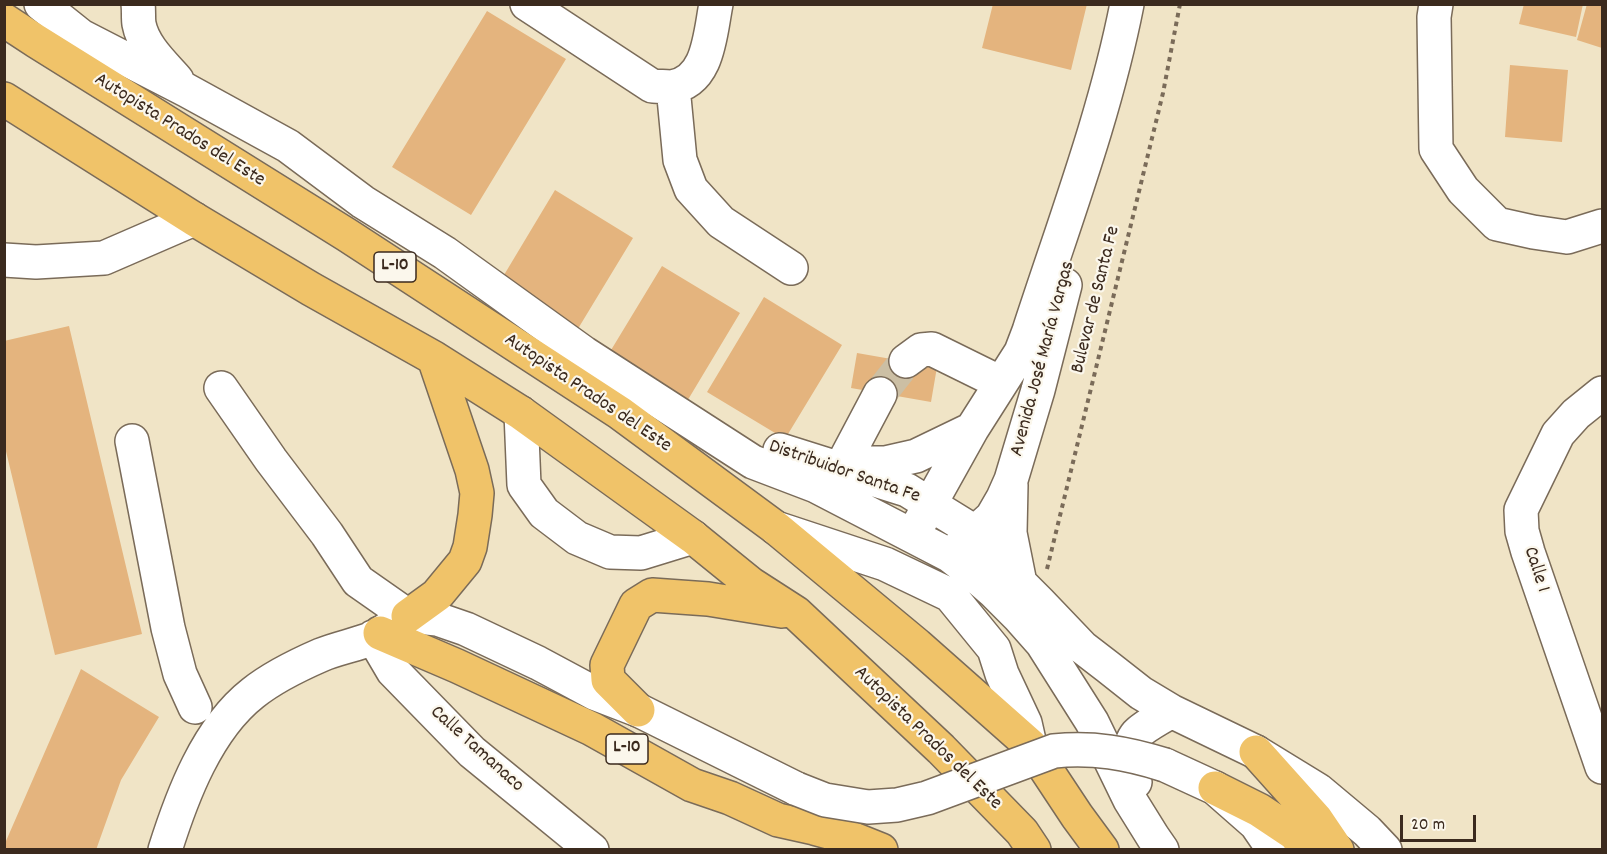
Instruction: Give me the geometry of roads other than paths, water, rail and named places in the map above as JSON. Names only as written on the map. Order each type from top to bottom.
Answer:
[{"type":"highway","name":"Autopista Prados del Este","points":[[4,20],[347,235],[620,413],[776,528],[917,645],[1030,745],[1102,849]]},
{"type":"highway","name":"Autopista Prados del Este","points":[[4,99],[194,219],[311,289],[435,358],[521,413],[693,537],[751,584],[795,613],[941,749],[1022,832],[1034,849]]},
{"type":"highway","points":[[408,616],[437,595],[465,561],[470,547],[475,515],[477,493],[472,470],[435,358]]},
{"type":"highway","name":"L-10","points":[[638,710],[608,680],[607,665],[636,605],[652,595],[708,599],[795,613]]},
{"type":"highway","name":"L-10","points":[[376,635],[457,666],[592,729],[693,785],[730,798],[778,820],[814,828],[880,849]]},
{"type":"highway","points":[[1256,752],[1316,819],[1337,849]]},
{"type":"highway","points":[[1215,788],[1259,810],[1295,834],[1307,849]]},
{"type":"street","points":[[41,4],[81,36],[186,90],[288,147],[363,202],[445,254],[584,353],[708,432]]},
{"type":"street","points":[[81,36],[98,37],[117,32],[128,17],[131,4]]},
{"type":"street","points":[[138,4],[140,26],[151,49],[186,90]]},
{"type":"street","points":[[527,4],[652,86],[673,87],[691,80],[705,60],[716,4]]},
{"type":"street","name":"Avenida José María Vargas","points":[[913,536],[972,429],[1021,352],[1092,141],[1121,37],[1127,4]]},
{"type":"street","points":[[1436,4],[1434,17],[1436,148],[1463,190],[1497,224],[1567,237],[1602,226]]},
{"type":"street","points":[[673,87],[680,160],[691,189],[721,222],[791,268]]},
{"type":"street","name":"Avenida José María Vargas","points":[[949,555],[992,517],[1004,498],[1011,480],[1038,390],[1062,297],[1092,141]]},
{"type":"street","points":[[4,260],[36,262],[104,258],[194,219]]},
{"type":"street","points":[[906,362],[921,350],[932,349],[1001,383]]},
{"type":"street","points":[[221,388],[271,460],[327,534],[358,582],[408,616],[437,619],[466,629],[594,693],[638,710],[797,789],[825,800],[868,807],[897,805],[927,798],[1054,751],[1071,749],[1124,753],[1165,765],[1215,788],[1256,824],[1272,849]]},
{"type":"street","name":"Calle 1","points":[[1602,393],[1576,414],[1558,435],[1521,510],[1522,531],[1528,552],[1602,767]]},
{"type":"street","points":[[844,462],[880,394]]},
{"type":"street","points":[[521,413],[524,485],[544,513],[577,538],[610,552],[641,553],[693,537]]},
{"type":"street","points":[[792,454],[844,462],[885,463],[916,456],[972,429]]},
{"type":"street","name":"Distribuidor Santa Fe","points":[[708,432],[758,443],[907,490],[931,504],[975,532],[1082,647],[1141,693],[1171,711],[1256,752],[1318,790],[1367,831],[1384,849]]},
{"type":"street","name":"Distribuidor Santa Fe","points":[[708,432],[753,462],[816,486],[949,555],[994,592],[1042,643],[1092,722],[1130,800],[1158,843]]},
{"type":"street","points":[[132,441],[168,628],[180,674],[195,707]]},
{"type":"street","points":[[1011,480],[1010,533],[1030,593]]},
{"type":"street","points":[[776,528],[885,564],[950,595],[994,649],[1002,675],[1025,723],[1030,745]]},
{"type":"street","points":[[165,849],[180,802],[200,760],[236,708],[252,693],[280,675],[322,654],[376,635],[408,616]]},
{"type":"street","name":"Calle Tamanaco","points":[[376,635],[393,671],[472,752],[592,849]]},
{"type":"street","points":[[1158,843],[1132,773],[1131,748],[1137,733],[1171,711]]},
{"type":"tunnel","points":[[880,394],[906,361]]}]
